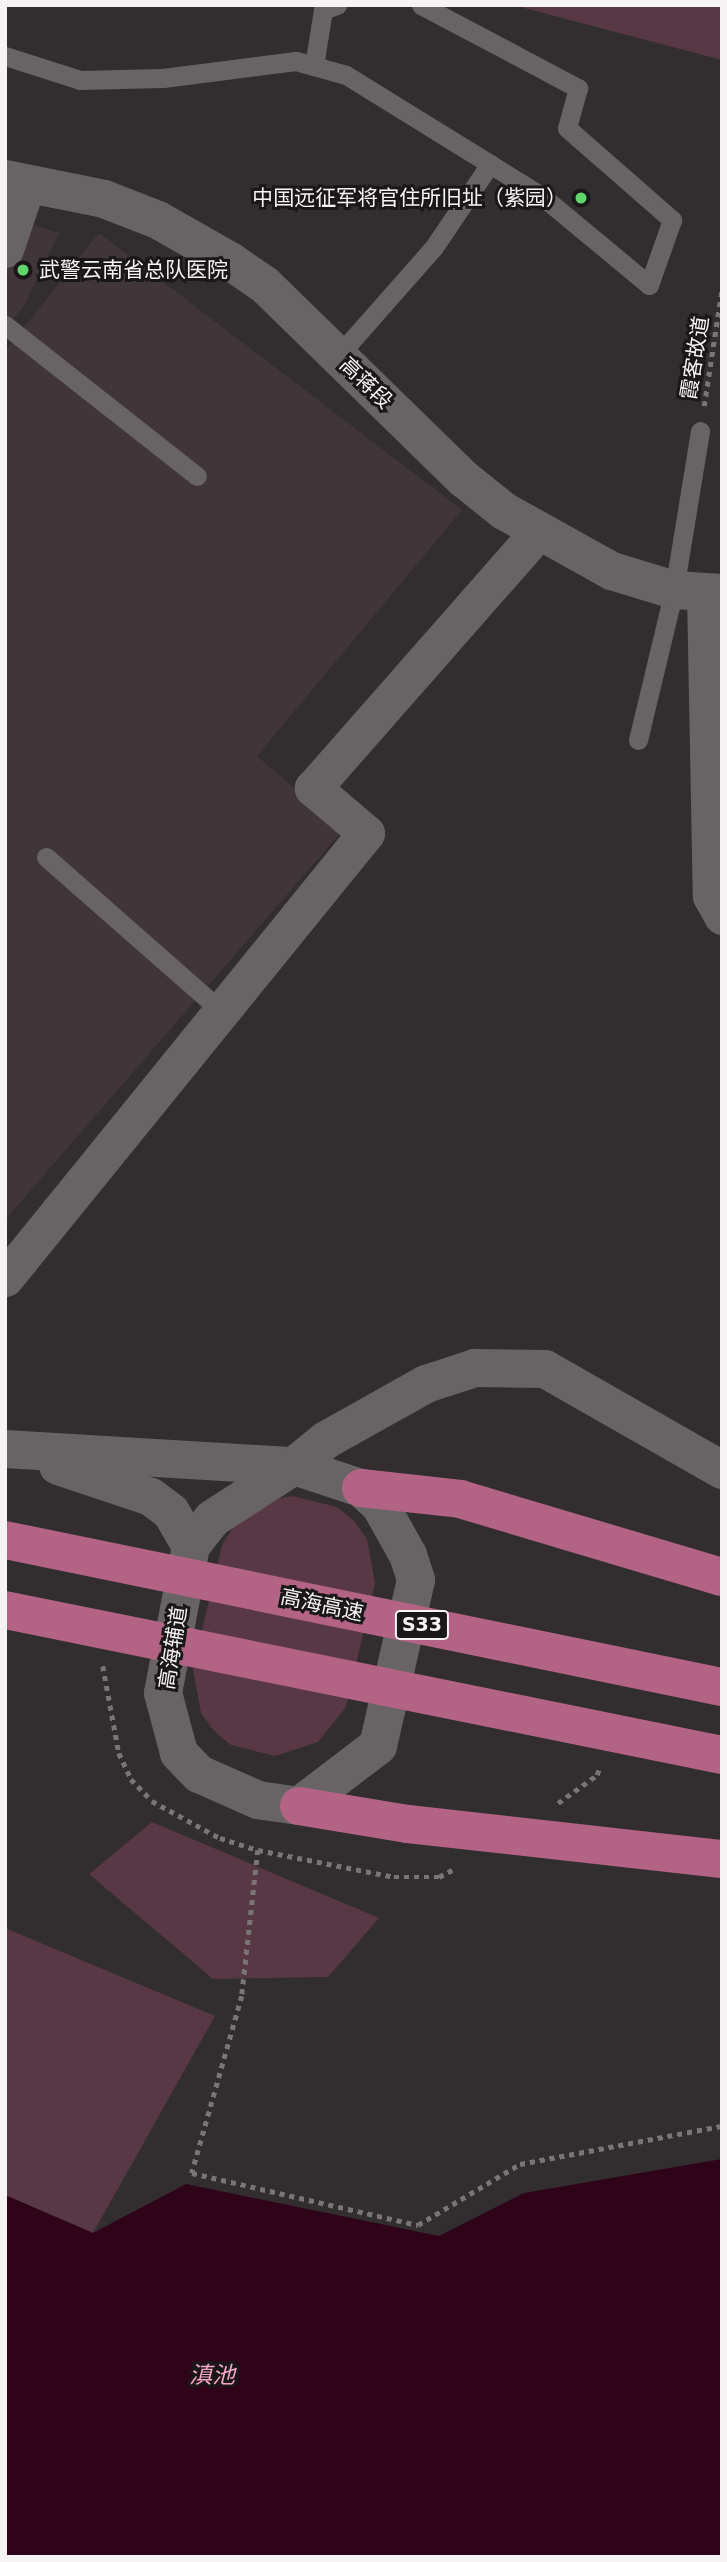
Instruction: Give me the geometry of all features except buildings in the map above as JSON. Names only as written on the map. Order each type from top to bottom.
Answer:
[{"type":"highway","points":[[361,1488],[460,1499],[722,1577]]},
{"type":"highway","name":"高海高速","points":[[5,1539],[722,1686]]},
{"type":"highway","points":[[5,1610],[722,1755]]},
{"type":"highway","points":[[299,1806],[408,1824],[722,1859]]},
{"type":"main road","name":"高蒋段","points":[[16,182],[104,199],[158,220],[265,285],[464,479],[537,533],[611,571],[700,592]]},
{"type":"main road","name":"高海辅道","points":[[299,1806],[258,1800],[225,1787],[199,1774],[179,1753],[163,1693],[191,1546],[212,1519],[294,1466],[326,1440],[426,1384],[475,1368],[545,1369],[722,1470]]},
{"type":"main road","points":[[7,1450],[294,1466],[361,1488],[394,1526],[416,1580],[378,1746],[299,1806]]},
{"type":"main road","points":[[7,1450],[152,1497],[172,1512],[191,1546]]},
{"type":"street","points":[[5,249],[16,182]]},
{"type":"street","points":[[8,1270],[219,1009],[366,833],[313,788],[537,533]]},
{"type":"street","points":[[700,592],[711,896],[722,916]]},
{"type":"lane","points":[[314,66],[323,10],[337,5]]},
{"type":"lane","points":[[5,56],[80,80],[163,78],[296,61],[346,75],[543,197],[649,285],[672,220],[566,128],[578,88],[421,5]]},
{"type":"lane","points":[[338,356],[434,247],[490,164]]},
{"type":"lane","points":[[5,324],[197,476]]},
{"type":"lane","points":[[638,740],[700,592],[700,431]]},
{"type":"lane","points":[[46,858],[219,1009]]},
{"type":"path","name":"霞客故道","points":[[700,431],[722,289]]},
{"type":"path","points":[[258,1850],[242,1996],[192,2173],[418,2225],[520,2164],[722,2126]]},
{"type":"shaded area","points":[[513,5],[722,5],[722,60]]},
{"type":"shaded area","name":"武警云南省总队医院","points":[[5,216],[59,233],[24,306],[5,329]]},
{"type":"shaded area","points":[[99,233],[462,510],[257,756],[343,830],[5,1220],[5,351]]},
{"type":"shaded area","points":[[293,1496],[337,1507],[354,1521],[367,1539],[375,1583],[346,1707],[318,1742],[275,1756],[231,1745],[214,1731],[201,1713],[193,1669],[222,1545],[234,1526],[271,1500]]},
{"type":"shaded area","points":[[152,1822],[379,1918],[328,1977],[213,1979],[89,1874]]},
{"type":"shaded area","points":[[5,1928],[215,2016],[93,2233],[5,2195]]},
{"type":"water","name":"滇池","points":[[722,2159],[722,2557],[5,2557],[5,2195],[93,2233],[186,2184],[439,2236],[524,2193]]},
{"type":"place","name":"中国远征军将官住所旧址（紫园）","points":[[581,198]]},
{"type":"place","name":"武警云南省总队医院","points":[[23,270]]}]
